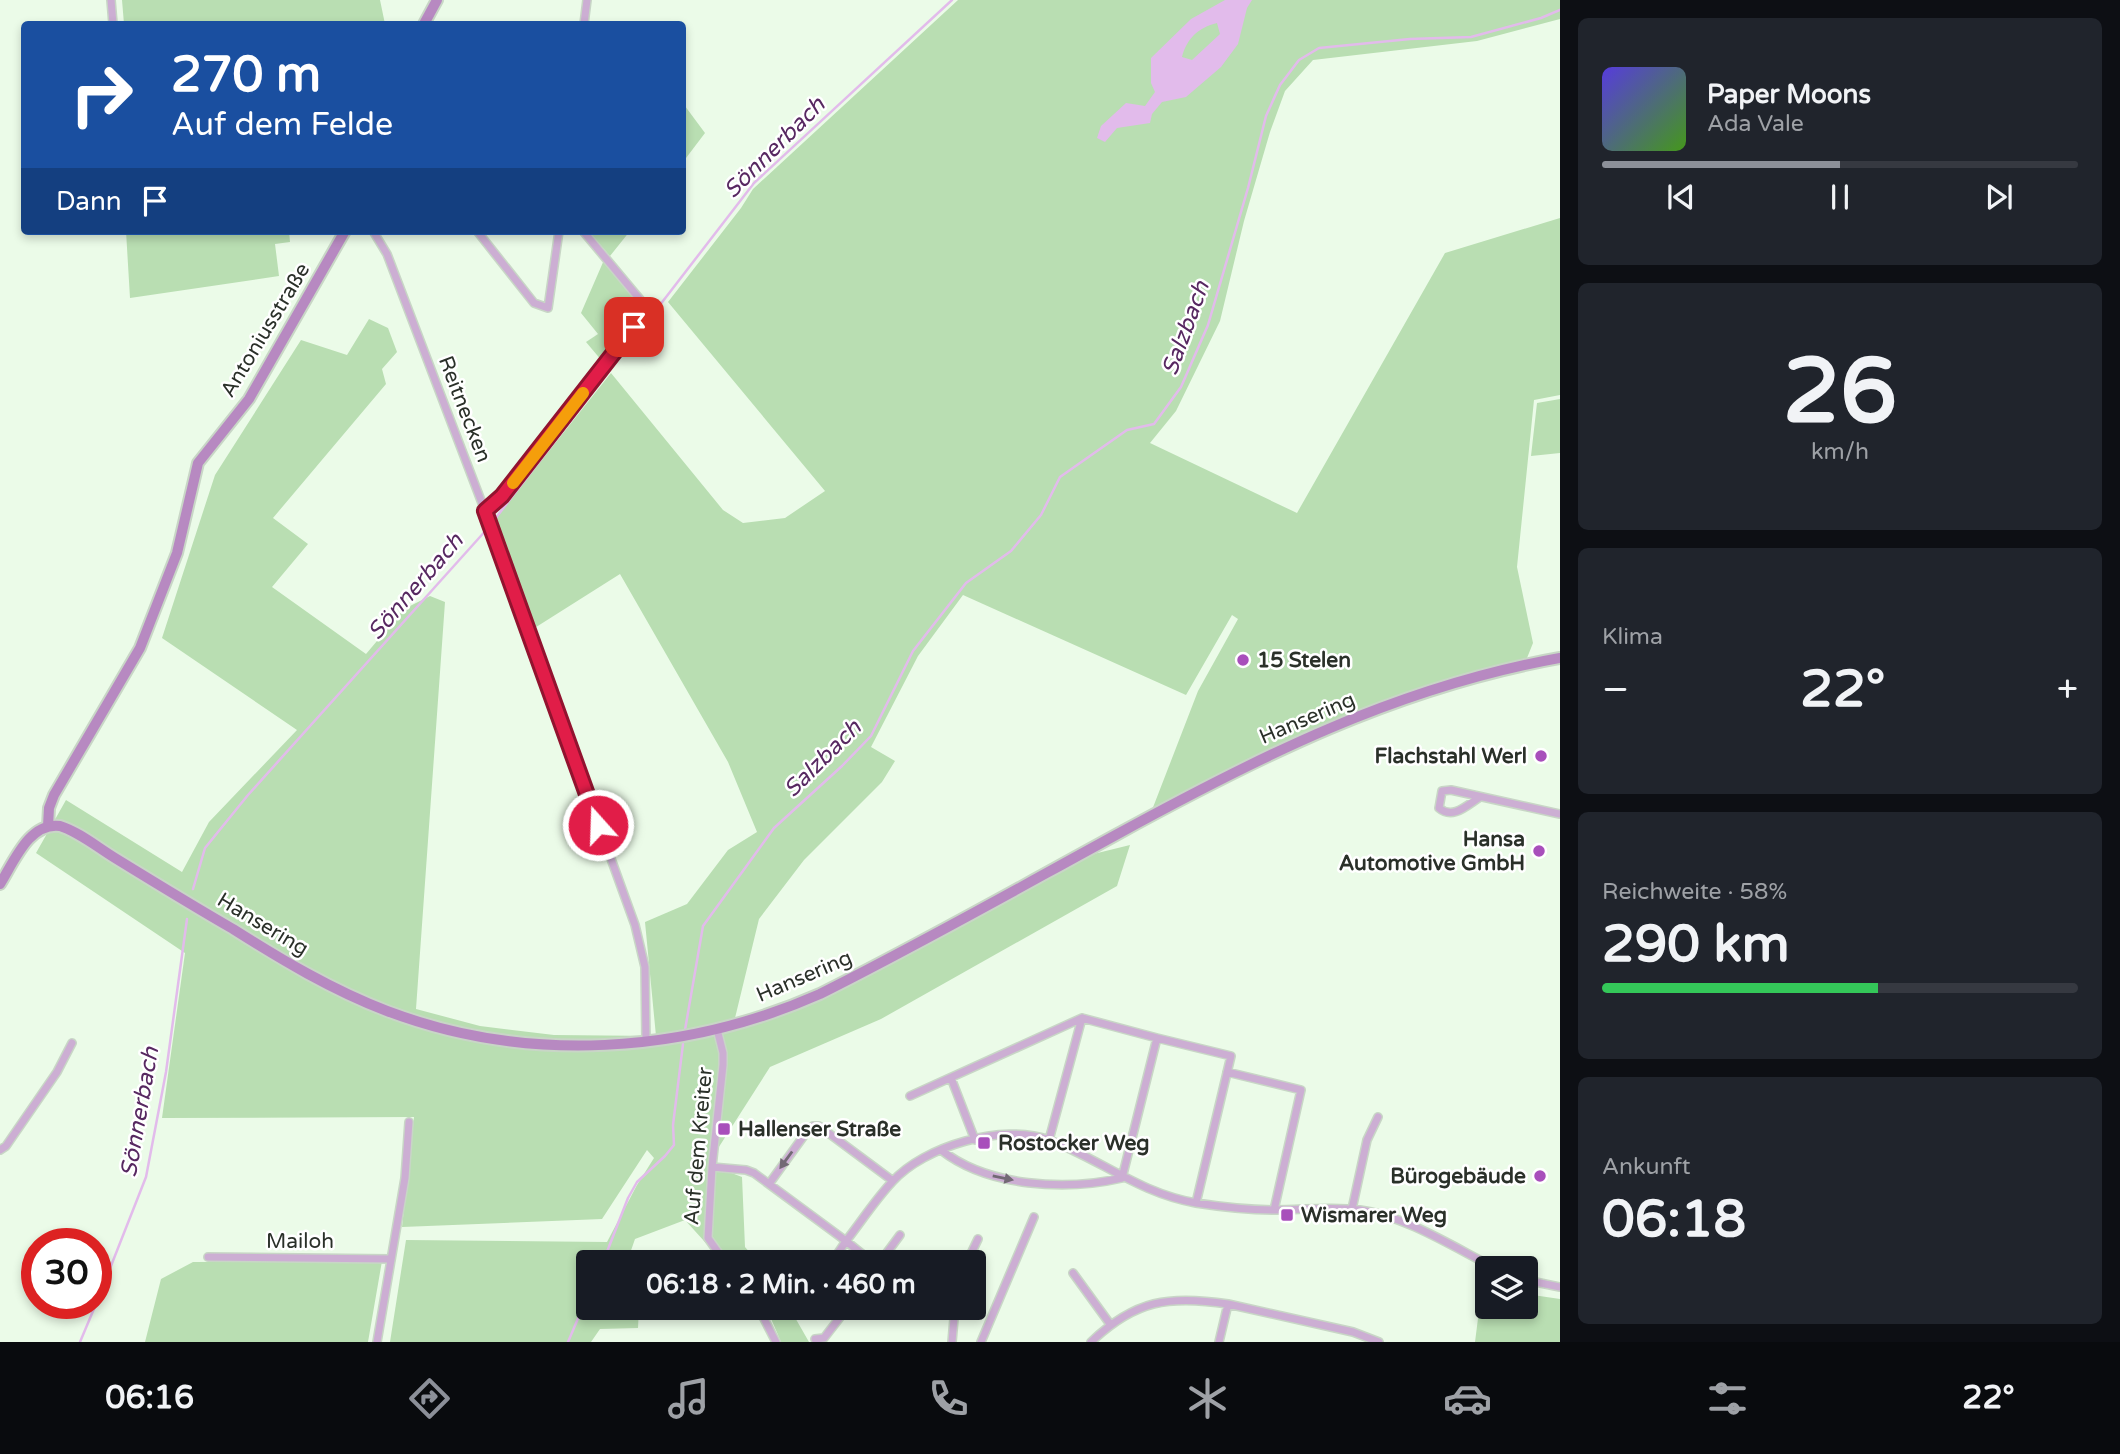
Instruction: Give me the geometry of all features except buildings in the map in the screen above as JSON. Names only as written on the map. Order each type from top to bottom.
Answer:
[{"type":"street","points":[[111,0],[113,21]]},
{"type":"street","points":[[426,21],[437,0]]},
{"type":"street","points":[[584,21],[587,0]]},
{"type":"street","name":"Antoniusstraße","points":[[48,826],[49,808],[54,795],[140,648],[177,553],[198,464],[263,377],[343,235]]},
{"type":"street","name":"Reitnecken","points":[[375,235],[387,254],[491,528],[638,936],[645,967],[646,1042]]},
{"type":"street","points":[[480,235],[534,303],[548,308],[558,235]]},
{"type":"street","points":[[486,515],[648,309],[586,235]]},
{"type":"street","name":"Hansering","points":[[48,826],[66,828],[280,958],[385,1010],[452,1031],[522,1043],[606,1045],[646,1042],[717,1029],[781,1010],[820,994],[1222,777],[1305,737],[1427,691],[1560,658]]},
{"type":"street","points":[[1480,797],[1453,814],[1445,813],[1439,808],[1441,791],[1451,790],[1560,814]]},
{"type":"street","points":[[0,884],[30,837],[48,826]]},
{"type":"street","points":[[1049,1140],[1082,1018]]},
{"type":"street","points":[[910,1096],[1082,1018],[1231,1056],[1196,1203]]},
{"type":"street","name":"Auf dem Kreiter","points":[[716,1250],[708,1238],[712,1167],[723,1065],[717,1029]]},
{"type":"street","points":[[1122,1178],[1157,1038]]},
{"type":"street","points":[[0,1150],[6,1146],[57,1072],[72,1043]]},
{"type":"street","points":[[1227,1072],[1301,1090],[1274,1210]]},
{"type":"street","points":[[951,1078],[975,1140]]},
{"type":"street","points":[[1352,1209],[1367,1140],[1378,1117]]},
{"type":"street","points":[[377,1342],[405,1178],[409,1122]]},
{"type":"street","points":[[769,1184],[813,1126],[819,1126],[893,1181]]},
{"type":"street","points":[[840,1250],[893,1181],[913,1164],[942,1150],[1007,1134],[1049,1140],[1122,1178],[1196,1203],[1274,1210],[1352,1209],[1384,1215],[1475,1258]]},
{"type":"street","points":[[942,1150],[965,1166],[990,1176],[1021,1182],[1076,1183],[1122,1178]]},
{"type":"street","points":[[712,1167],[746,1170],[857,1250]]},
{"type":"street","points":[[981,1342],[1034,1217]]},
{"type":"street","points":[[889,1250],[900,1235]]},
{"type":"street","points":[[973,1250],[978,1239]]},
{"type":"street","name":"Mailoh","points":[[208,1257],[391,1259]]},
{"type":"street","points":[[1073,1273],[1110,1324]]},
{"type":"street","points":[[1538,1282],[1560,1287]]},
{"type":"street","points":[[1091,1342],[1110,1324],[1143,1305],[1184,1299],[1228,1304],[1339,1329],[1379,1342]]},
{"type":"street","points":[[1219,1342],[1228,1304]]},
{"type":"street","points":[[765,1320],[776,1342]]},
{"type":"street","points":[[814,1339],[824,1338],[838,1320]]},
{"type":"street","points":[[952,1342],[954,1320]]},
{"type":"green space","points":[[122,0],[380,0],[384,21],[124,21]]},
{"type":"green space","points":[[958,0],[1560,0],[1560,19],[1477,41],[1313,60],[1285,91],[1270,132],[1244,221],[1220,321],[1176,411],[1150,443],[1297,513],[1445,253],[1560,218],[1560,395],[1534,400],[1517,567],[1533,643],[1527,658],[1404,693],[1301,734],[1152,810],[1198,691],[1238,619],[1232,615],[1186,695],[963,595],[918,656],[871,747],[895,761],[882,782],[804,860],[759,919],[735,1018],[791,1002],[878,959],[1049,865],[1130,845],[1117,886],[881,1019],[770,1067],[708,1164],[742,1177],[745,1247],[748,1250],[712,1250],[685,1220],[635,1239],[631,1250],[576,1250],[576,1320],[638,1320],[638,1328],[600,1329],[591,1342],[390,1342],[406,1240],[607,1242],[654,1158],[647,1150],[602,1219],[402,1227],[414,1117],[162,1118],[185,953],[36,853],[66,800],[182,872],[209,822],[297,730],[162,638],[215,475],[301,340],[347,355],[369,319],[388,328],[397,352],[382,369],[386,384],[273,518],[308,544],[272,587],[366,654],[404,609],[430,596],[445,602],[416,1009],[480,1026],[554,1035],[656,1036],[645,922],[687,904],[728,850],[757,832],[728,762],[620,574],[533,629],[493,521],[611,373],[723,510],[743,523],[785,518],[825,491],[668,302],[753,189]]},
{"type":"green space","points":[[686,107],[705,133],[686,158]]},
{"type":"green space","points":[[126,235],[289,235],[290,242],[275,244],[279,276],[130,298]]},
{"type":"green space","points":[[592,235],[627,235],[610,256]]},
{"type":"green space","points":[[604,260],[640,303],[640,315],[602,361],[586,342],[598,334],[581,313]]},
{"type":"green space","points":[[1560,399],[1560,453],[1531,456],[1537,403]]},
{"type":"green space","points":[[382,1261],[368,1342],[145,1342],[161,1279],[193,1262]]},
{"type":"green space","points":[[1538,1296],[1560,1299],[1560,1342],[1475,1342],[1478,1319],[1538,1319]]},
{"type":"green space","points":[[772,1320],[796,1320],[809,1342],[781,1342]]},
{"type":"shaded area","points":[[1225,0],[1252,0],[1247,8],[1238,44],[1221,67],[1186,97],[1162,102],[1152,114],[1150,123],[1117,128],[1105,142],[1097,138],[1101,126],[1126,103],[1145,106],[1155,92],[1151,83],[1151,58],[1191,19]],"holes":[[[1217,23],[1220,34],[1192,60],[1182,57],[1190,39],[1199,31]]]},
{"type":"waterway","name":"Sönnerbach","points":[[193,889],[205,848],[248,795],[488,528],[754,183],[952,0]]},
{"type":"waterway","name":"Salzbach","points":[[685,1030],[703,926],[774,828],[871,736],[913,651],[966,583],[1011,551],[1041,515],[1060,477],[1127,430],[1154,424],[1181,387],[1208,325],[1266,116],[1280,85],[1299,60],[1319,48],[1410,39],[1471,37],[1541,18],[1560,10]]},
{"type":"waterway","name":"Sönnerbach","points":[[112,1263],[146,1177],[166,1072],[187,919]]},
{"type":"waterway","name":"Salzbach","points":[[608,1250],[637,1182],[674,1145],[673,1125],[683,1044]]},
{"type":"waterway","name":"Sönnerbach","points":[[80,1342],[90,1319]]},
{"type":"waterway","name":"Salzbach","points":[[568,1342],[577,1320]]},
{"type":"slow traffic","points":[[513,483],[583,393]]},
{"type":"place","name":"15 Stelen","points":[[1243,660]]},
{"type":"place","name":"Flachstahl Werl","points":[[1541,756]]},
{"type":"place","name":"Hansa Automotive GmbH","points":[[1539,851]]},
{"type":"place","name":"Hallenser Straße","points":[[724,1129]]},
{"type":"place","name":"Rostocker Weg","points":[[984,1143]]},
{"type":"place","name":"Bürogebäude","points":[[1540,1176]]},
{"type":"place","name":"Wismarer Weg","points":[[1287,1215]]},
{"type":"route","points":[[598,825],[485,511],[502,496],[634,327]]}]
